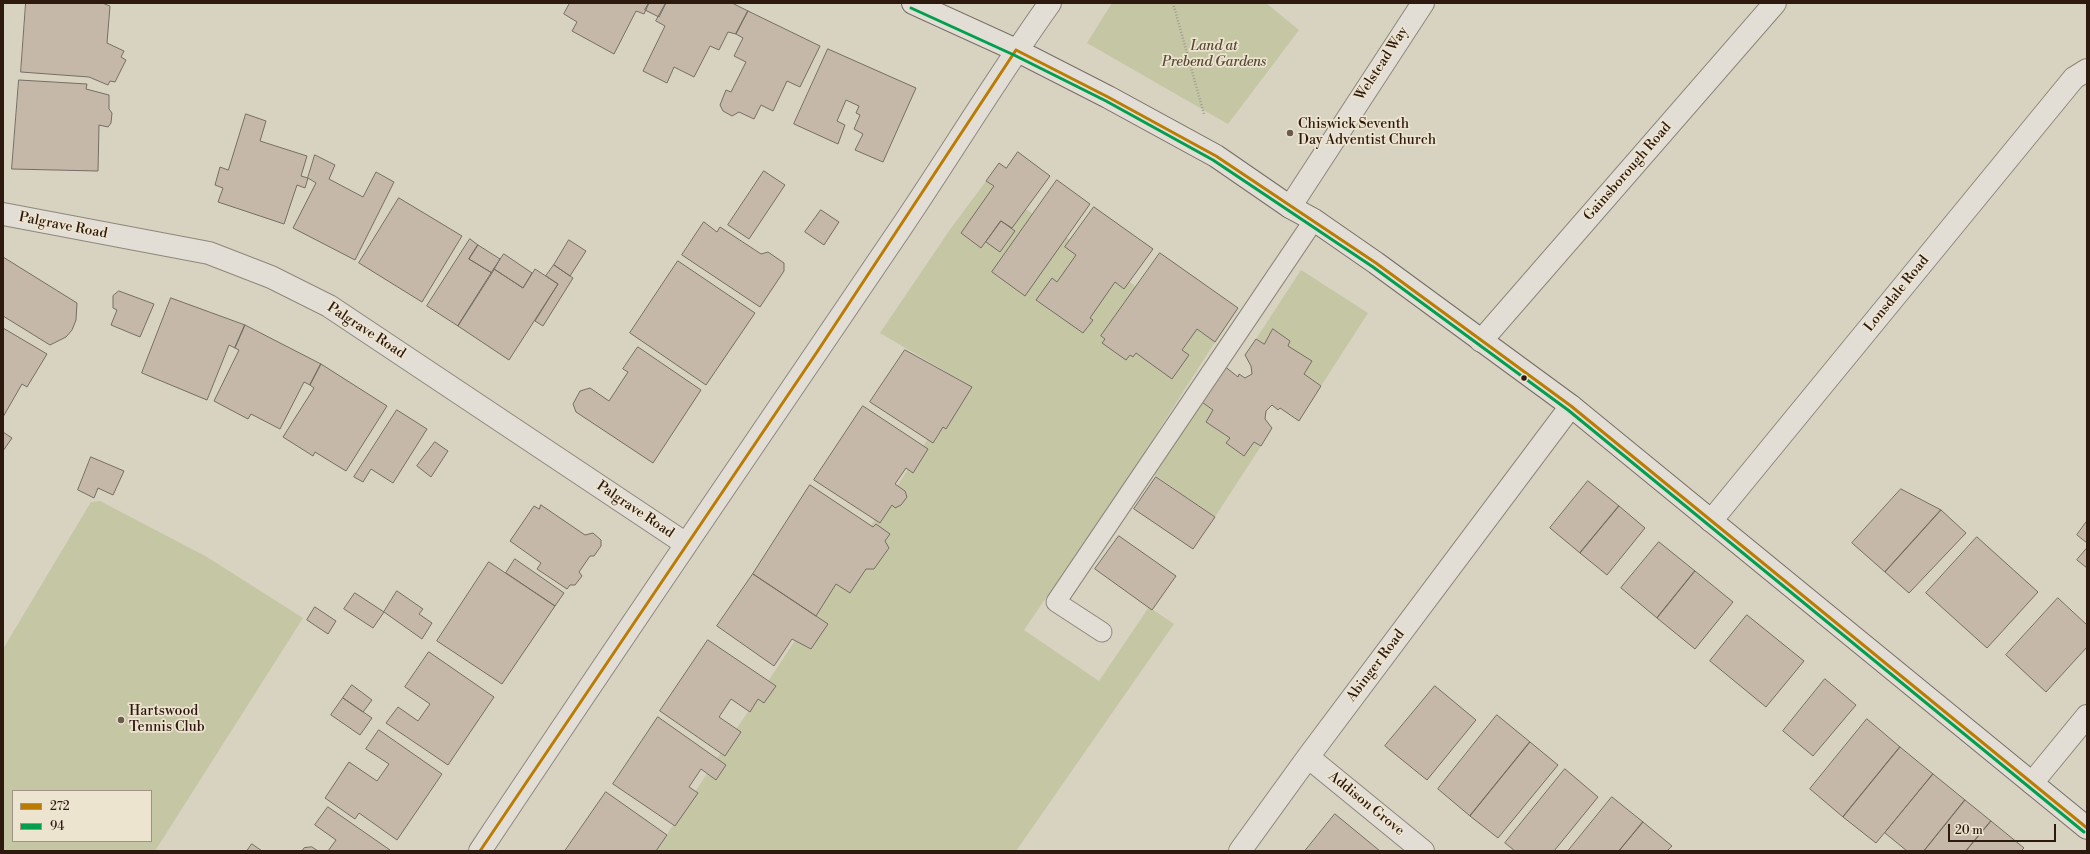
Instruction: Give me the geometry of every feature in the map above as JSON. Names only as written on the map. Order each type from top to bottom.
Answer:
[{"type":"street","points":[[913,3],[1016,50],[1108,97],[1216,156],[1290,207],[1314,220],[1571,406],[2087,828]]},
{"type":"street","points":[[480,851],[686,544],[896,236],[1016,50],[1050,3]]},
{"type":"street","name":"Welstead Way","points":[[1290,207],[1423,3]]},
{"type":"street","name":"Gainsborough Road","points":[[1481,341],[1774,3]]},
{"type":"street","name":"Lonsdale Road","points":[[1712,522],[2074,78],[2087,70]]},
{"type":"street","name":"Palgrave Road","points":[[3,214],[209,253],[271,277],[329,306],[686,544]]},
{"type":"street","name":"Abinger Road","points":[[1240,851],[1308,757],[1571,406]]},
{"type":"street","points":[[2032,783],[2087,716]]},
{"type":"street","name":"Addison Grove","points":[[1308,757],[1423,851]]},
{"type":"lane","points":[[1102,632],[1056,602],[1314,220]]},
{"type":"path","points":[[1173,3],[1216,156]]},
{"type":"green space","name":"Land at Prebend Gardens","points":[[1112,3],[1266,3],[1299,30],[1228,124],[1087,43]]},
{"type":"green space","points":[[986,181],[1215,342],[1130,475],[1024,630],[1099,681],[1149,607],[1174,624],[1016,851],[656,851],[965,383],[880,333],[949,231]]},
{"type":"green space","points":[[1301,270],[1368,313],[1321,386],[1304,374],[1312,361],[1288,346],[1290,341],[1273,329],[1264,344],[1256,339]]},
{"type":"green space","points":[[1199,400],[1213,410],[1230,438],[1226,443],[1244,456],[1254,442],[1261,446],[1215,517],[1152,473]]},
{"type":"green space","name":"Hartswood Tennis Club","points":[[100,501],[207,557],[303,618],[155,851],[3,851],[3,649],[91,502]]},
{"type":"building","points":[[26,3],[102,3],[110,6],[107,43],[124,51],[121,57],[126,60],[115,82],[110,81],[108,85],[89,77],[21,72]]},
{"type":"building","points":[[570,3],[649,3],[644,14],[636,11],[614,54],[572,31],[577,22],[564,14]]},
{"type":"building","points":[[649,3],[666,3],[659,17],[645,10]]},
{"type":"building","points":[[666,3],[732,3],[748,11],[736,34],[728,32],[719,50],[710,46],[694,77],[674,67],[667,83],[643,71],[665,26],[656,21]]},
{"type":"building","points":[[748,11],[820,46],[800,87],[787,81],[773,111],[761,105],[754,119],[739,112],[732,116],[723,111],[720,105],[726,90],[731,92],[746,62],[734,56],[743,38],[736,34]]},
{"type":"building","points":[[828,49],[916,88],[883,162],[855,150],[863,134],[854,129],[860,115],[856,113],[859,106],[846,100],[837,121],[845,125],[838,144],[794,124]]},
{"type":"building","points":[[19,80],[87,84],[86,89],[109,95],[109,109],[112,113],[111,123],[108,127],[99,125],[98,171],[12,169]]},
{"type":"building","points":[[246,114],[266,121],[260,141],[307,156],[301,176],[308,178],[305,188],[297,185],[284,224],[218,202],[223,188],[215,185],[220,167],[228,170]]},
{"type":"building","points":[[1018,152],[1050,176],[1012,228],[1001,221],[981,248],[961,233],[994,186],[986,181],[999,163],[1006,168]]},
{"type":"building","points":[[315,155],[335,165],[329,179],[363,197],[376,172],[394,182],[355,260],[293,228],[316,183],[308,178]]},
{"type":"building","points":[[764,171],[785,185],[749,239],[728,225]]},
{"type":"building","points":[[1057,180],[1090,204],[1025,296],[992,272]]},
{"type":"building","points":[[399,198],[462,236],[422,302],[359,263]]},
{"type":"building","points":[[1094,207],[1153,249],[1124,289],[1115,282],[1090,318],[1093,320],[1083,333],[1036,300],[1052,278],[1057,282],[1076,255],[1065,247]]},
{"type":"building","points":[[821,210],[839,222],[824,245],[805,232]]},
{"type":"building","points":[[1001,221],[1015,231],[1000,252],[986,242]]},
{"type":"building","points":[[704,222],[717,232],[720,227],[761,254],[768,252],[784,263],[784,271],[760,307],[682,255]]},
{"type":"building","points":[[470,239],[478,245],[469,259],[492,273],[458,326],[427,306]]},
{"type":"building","points":[[569,240],[586,251],[570,276],[554,265]]},
{"type":"building","points":[[478,245],[500,259],[492,273],[469,259]]},
{"type":"building","points":[[1160,253],[1238,308],[1215,342],[1197,329],[1182,350],[1189,355],[1172,379],[1136,353],[1133,357],[1130,355],[1126,360],[1102,343],[1105,339],[1101,336]]},
{"type":"building","points":[[504,254],[532,273],[523,288],[494,269]]},
{"type":"building","points":[[3,257],[77,303],[76,320],[72,330],[66,337],[50,345],[3,316]]},
{"type":"building","points":[[678,261],[755,313],[706,385],[630,333]]},
{"type":"building","points":[[554,265],[573,278],[543,326],[535,321],[558,284],[546,276]]},
{"type":"building","points":[[494,269],[523,288],[535,269],[558,284],[509,360],[458,326]]},
{"type":"building","points":[[119,291],[154,304],[140,337],[111,325],[117,310],[113,308],[113,296]]},
{"type":"building","points":[[171,298],[245,325],[235,348],[229,345],[207,400],[142,373]]},
{"type":"building","points":[[245,325],[321,364],[310,385],[304,382],[280,429],[251,414],[248,419],[214,401],[239,350],[235,348]]},
{"type":"building","points":[[3,328],[47,354],[27,387],[22,384],[3,417]]},
{"type":"building","points":[[1273,329],[1290,341],[1288,346],[1312,361],[1304,374],[1321,386],[1299,421],[1280,408],[1278,410],[1272,405],[1266,411],[1265,419],[1272,428],[1261,446],[1254,442],[1244,456],[1226,443],[1230,438],[1206,422],[1213,410],[1199,400],[1223,365],[1238,377],[1239,374],[1245,378],[1252,374],[1251,366],[1245,355],[1256,339],[1264,344]]},
{"type":"building","points":[[638,347],[701,390],[653,463],[576,412],[573,404],[580,391],[590,388],[609,401],[628,372],[623,369]]},
{"type":"building","points":[[905,350],[972,387],[946,429],[943,427],[933,443],[870,402]]},
{"type":"building","points":[[321,364],[387,406],[346,471],[315,452],[313,456],[283,437],[314,388],[310,385]]},
{"type":"building","points":[[863,406],[928,449],[913,473],[906,468],[895,484],[905,491],[907,497],[901,505],[895,508],[892,505],[880,523],[814,480]]},
{"type":"building","points":[[397,410],[427,429],[393,483],[371,469],[363,482],[354,477]]},
{"type":"building","points":[[3,432],[12,438],[3,451]]},
{"type":"building","points":[[435,442],[448,451],[431,477],[417,466]]},
{"type":"building","points":[[91,457],[124,471],[113,495],[98,488],[94,498],[78,490]]},
{"type":"building","points":[[1156,477],[1215,517],[1193,549],[1134,509]]},
{"type":"building","points":[[1588,481],[1619,506],[1580,553],[1550,528]]},
{"type":"building","points":[[810,485],[873,527],[876,524],[890,534],[885,541],[889,548],[874,569],[866,569],[850,593],[836,584],[816,616],[753,574]]},
{"type":"building","points":[[1901,489],[1941,510],[1885,572],[1852,543]]},
{"type":"building","points":[[541,505],[585,535],[593,533],[601,540],[601,546],[594,556],[590,556],[579,572],[582,576],[575,585],[570,585],[567,589],[537,569],[541,563],[510,541],[534,506],[539,509]]},
{"type":"building","points":[[1619,506],[1645,528],[1607,575],[1580,553]]},
{"type":"building","points":[[1941,510],[1966,533],[1909,593],[1885,572]]},
{"type":"building","points":[[2087,521],[2087,543],[2077,535]]},
{"type":"building","points":[[1119,536],[1176,576],[1152,610],[1095,569]]},
{"type":"building","points":[[1977,537],[2038,592],[1987,648],[1926,593]]},
{"type":"building","points":[[1659,542],[1695,571],[1657,618],[1621,588]]},
{"type":"building","points":[[2087,548],[2087,568],[2077,560]]},
{"type":"building","points":[[515,559],[564,593],[555,606],[506,573]]},
{"type":"building","points":[[489,562],[555,606],[502,684],[437,641]]},
{"type":"building","points":[[1695,571],[1733,602],[1695,649],[1657,618]]},
{"type":"building","points":[[753,574],[828,624],[811,649],[792,639],[774,666],[717,626]]},
{"type":"building","points":[[397,591],[423,609],[419,614],[432,623],[422,639],[384,612]]},
{"type":"building","points":[[355,593],[384,612],[373,628],[344,609]]},
{"type":"building","points":[[2058,598],[2087,625],[2087,647],[2046,692],[2006,655]]},
{"type":"building","points":[[315,607],[336,621],[328,634],[307,620]]},
{"type":"building","points":[[1747,615],[1804,661],[1766,707],[1710,661]]},
{"type":"building","points":[[708,640],[776,686],[764,703],[758,699],[750,712],[731,699],[719,717],[741,732],[725,756],[660,711]]},
{"type":"building","points":[[429,652],[494,697],[448,765],[386,723],[398,707],[418,721],[430,704],[405,687]]},
{"type":"building","points":[[1825,679],[1856,705],[1813,756],[1783,731]]},
{"type":"building","points":[[352,685],[372,700],[363,712],[343,698]]},
{"type":"building","points":[[1435,686],[1476,720],[1427,780],[1385,746]]},
{"type":"building","points":[[343,698],[372,718],[360,735],[331,715]]},
{"type":"building","points":[[1497,715],[1530,742],[1470,816],[1438,789]]},
{"type":"building","points":[[658,717],[726,765],[716,780],[701,769],[689,787],[698,793],[675,826],[613,784]]},
{"type":"building","points":[[1867,719],[1900,747],[1843,817],[1810,789]]},
{"type":"building","points":[[379,730],[442,774],[397,840],[359,813],[355,819],[325,798],[349,762],[377,781],[389,764],[366,749]]},
{"type":"building","points":[[1530,742],[1558,765],[1498,838],[1470,816]]},
{"type":"building","points":[[1900,747],[1933,774],[1876,843],[1843,817]]},
{"type":"building","points":[[1565,769],[1598,797],[1554,851],[1515,851],[1505,843]]},
{"type":"building","points":[[1933,774],[1965,800],[1924,851],[1907,851],[1885,833]]},
{"type":"building","points":[[606,792],[667,835],[656,851],[565,851]]},
{"type":"building","points":[[1612,797],[1643,822],[1619,851],[1568,851]]},
{"type":"building","points":[[1965,800],[1991,821],[1966,851],[1924,851]]},
{"type":"building","points":[[328,807],[390,851],[328,851],[336,840],[315,825]]},
{"type":"building","points":[[1335,814],[1380,851],[1305,851]]},
{"type":"building","points":[[1991,821],[2024,848],[2021,851],[1966,851]]},
{"type":"building","points":[[1643,822],[1672,846],[1667,851],[1619,851]]},
{"type":"building","points":[[252,844],[262,851],[247,851]]},
{"type":"building","points":[[312,847],[318,851],[302,851],[304,848]]},
{"type":"transit line","name":"94","points":[[911,8],[1014,55],[1106,101],[1213,160],[1373,267],[1568,410],[2084,832]]},
{"type":"transit line","name":"272","points":[[1016,50],[1108,97],[1216,156],[1376,263],[1571,406],[2087,828]]},
{"type":"transit line","name":"272","points":[[480,851],[817,352],[1016,50]]},
{"type":"place","name":"Chiswick Seventh Day Adventist Church","points":[[1290,133]]},
{"type":"place","name":"Hartswood Tennis Club","points":[[121,720]]}]
